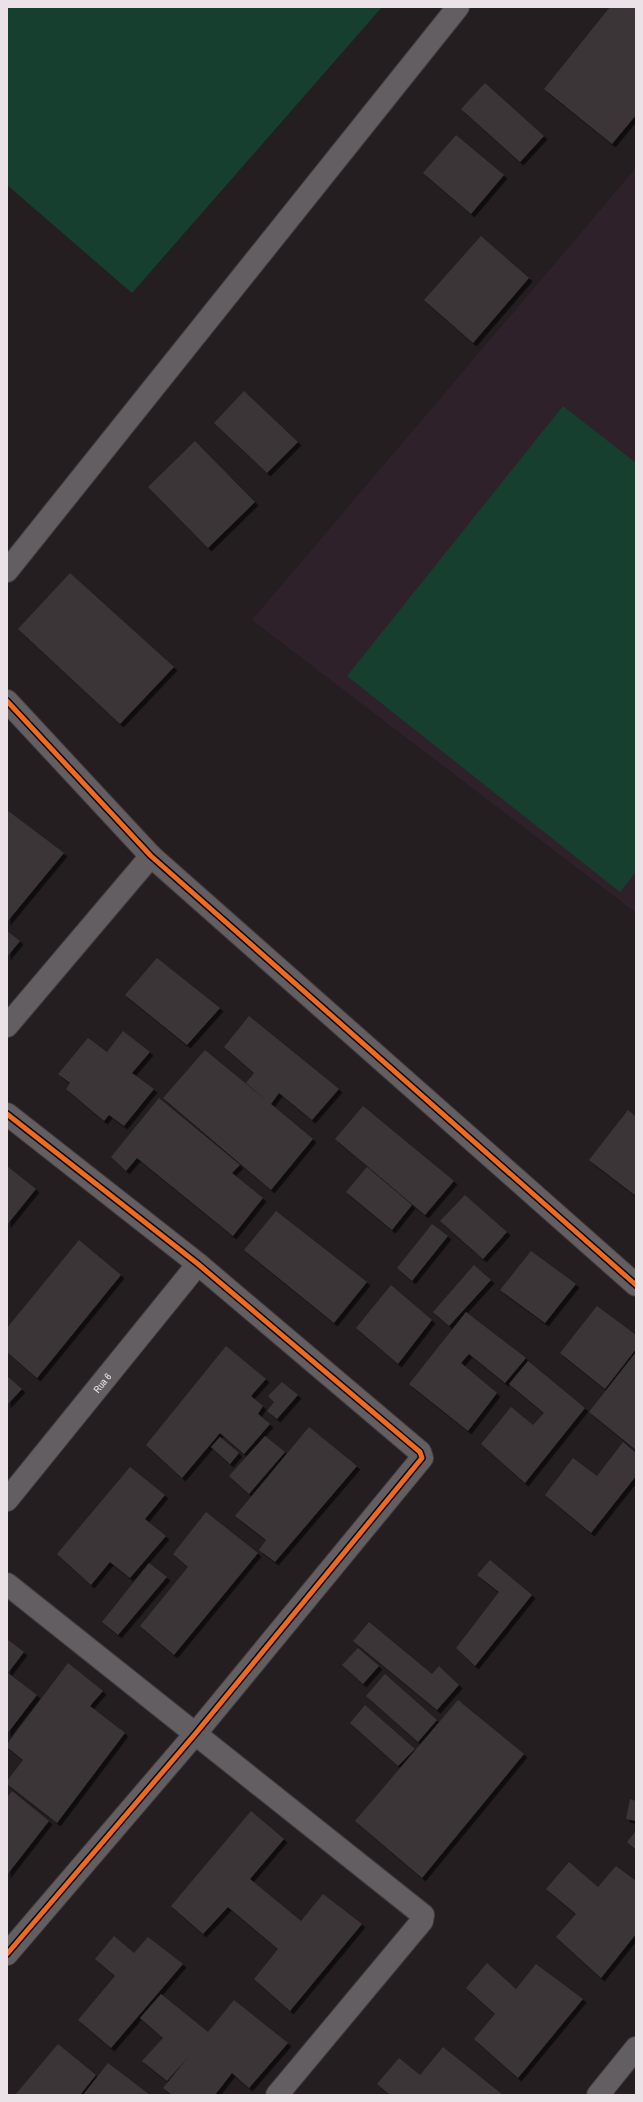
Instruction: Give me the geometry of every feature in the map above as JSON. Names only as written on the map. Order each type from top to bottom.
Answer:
[{"type":"street","points":[[7,571],[458,7]]},
{"type":"street","points":[[7,701],[151,856],[636,1285]]},
{"type":"street","points":[[7,1026],[151,856]]},
{"type":"street","points":[[7,1114],[198,1264],[420,1452],[422,1458],[196,1734],[7,1954]]},
{"type":"street","name":"Rua 6","points":[[7,1500],[198,1264]]},
{"type":"street","points":[[7,1584],[420,1912],[424,1918],[278,2095]]},
{"type":"street","points":[[598,2095],[636,2048]]},
{"type":"shaded area","points":[[636,168],[636,913],[252,620]]},
{"type":"green space","points":[[7,7],[382,7],[132,293],[7,185]]},
{"type":"green space","points":[[563,406],[636,463],[636,872],[620,892],[347,676]]},
{"type":"building","points":[[610,7],[636,7],[636,115],[612,144],[544,89]]},
{"type":"building","points":[[485,83],[544,136],[520,162],[461,109]]},
{"type":"building","points":[[456,135],[504,175],[471,214],[423,173]]},
{"type":"building","points":[[481,236],[529,278],[473,343],[424,300]]},
{"type":"building","points":[[244,391],[298,442],[267,473],[214,423]]},
{"type":"building","points":[[195,441],[255,502],[208,548],[148,487]]},
{"type":"building","points":[[70,573],[174,667],[120,724],[18,629]]},
{"type":"building","points":[[7,810],[64,853],[7,922]]},
{"type":"building","points":[[7,931],[20,941],[7,957]]},
{"type":"building","points":[[157,958],[220,1008],[187,1045],[125,995]]},
{"type":"building","points":[[249,1016],[339,1089],[312,1120],[279,1093],[271,1104],[313,1139],[271,1190],[163,1098],[205,1050],[267,1101],[246,1083],[254,1073],[224,1047]]},
{"type":"building","points":[[123,1031],[150,1052],[132,1073],[154,1089],[124,1126],[109,1115],[104,1121],[66,1089],[70,1083],[58,1074],[88,1038],[107,1052]]},
{"type":"building","points":[[159,1098],[240,1165],[232,1173],[263,1198],[233,1236],[137,1158],[126,1171],[111,1157]]},
{"type":"building","points":[[363,1106],[454,1181],[425,1215],[335,1139]]},
{"type":"building","points":[[628,1110],[636,1117],[636,1196],[589,1160]]},
{"type":"building","points":[[7,1166],[36,1189],[7,1225]]},
{"type":"building","points":[[367,1167],[412,1205],[392,1230],[346,1192]]},
{"type":"building","points":[[465,1195],[507,1232],[483,1259],[440,1221]]},
{"type":"building","points":[[276,1211],[367,1282],[334,1323],[244,1250]]},
{"type":"building","points":[[432,1224],[448,1236],[412,1281],[397,1268]]},
{"type":"building","points":[[79,1240],[121,1275],[37,1378],[7,1352],[7,1328]]},
{"type":"building","points":[[531,1251],[576,1284],[545,1323],[500,1290]]},
{"type":"building","points":[[474,1265],[491,1280],[449,1326],[433,1312]]},
{"type":"building","points":[[391,1285],[432,1320],[398,1364],[356,1328]]},
{"type":"building","points":[[597,1306],[636,1335],[636,1349],[605,1389],[560,1353]]},
{"type":"building","points":[[466,1312],[526,1358],[505,1383],[469,1354],[461,1363],[497,1393],[468,1431],[409,1384]]},
{"type":"building","points":[[226,1346],[266,1379],[251,1396],[263,1406],[258,1414],[270,1424],[244,1454],[220,1433],[182,1478],[146,1445]]},
{"type":"building","points":[[636,1352],[636,1450],[589,1412]]},
{"type":"building","points":[[528,1361],[585,1408],[525,1483],[481,1444],[511,1407],[533,1425],[544,1413],[509,1384]]},
{"type":"building","points":[[7,1376],[22,1389],[7,1405]]},
{"type":"building","points":[[282,1382],[298,1395],[277,1419],[267,1411],[274,1402],[268,1396]]},
{"type":"building","points":[[309,1427],[357,1466],[275,1562],[259,1550],[266,1540],[235,1516]]},
{"type":"building","points":[[265,1436],[285,1452],[249,1494],[229,1476]]},
{"type":"building","points":[[220,1437],[239,1453],[230,1464],[211,1447]]},
{"type":"building","points":[[623,1442],[636,1453],[636,1476],[591,1533],[545,1495],[573,1458],[597,1476]]},
{"type":"building","points":[[130,1467],[165,1495],[145,1519],[166,1536],[130,1578],[110,1562],[91,1585],[57,1554]]},
{"type":"building","points":[[206,1512],[258,1553],[174,1655],[140,1626],[188,1567],[173,1554]]},
{"type":"building","points":[[490,1560],[532,1595],[475,1666],[456,1648],[499,1592],[477,1575]]},
{"type":"building","points":[[149,1563],[167,1577],[118,1635],[102,1622]]},
{"type":"building","points":[[369,1622],[432,1674],[439,1666],[459,1685],[437,1710],[353,1641]]},
{"type":"building","points":[[7,1639],[24,1652],[8,1673],[37,1695],[7,1734]]},
{"type":"building","points":[[358,1648],[379,1666],[363,1684],[342,1665]]},
{"type":"building","points":[[68,1663],[103,1691],[90,1706],[125,1733],[57,1823],[7,1784],[7,1781],[23,1760],[7,1747],[7,1744]]},
{"type":"building","points":[[385,1674],[437,1720],[418,1742],[366,1696]]},
{"type":"building","points":[[458,1700],[524,1754],[422,1878],[355,1821]]},
{"type":"building","points":[[365,1705],[415,1749],[398,1766],[350,1723]]},
{"type":"building","points":[[12,1791],[49,1821],[7,1875],[7,1797]]},
{"type":"building","points":[[630,1799],[636,1801],[636,1821],[626,1819]]},
{"type":"building","points":[[251,1811],[284,1839],[250,1879],[301,1921],[323,1894],[362,1924],[290,2011],[254,1979],[278,1949],[228,1907],[203,1934],[171,1906]]},
{"type":"building","points":[[636,1831],[636,1850],[627,1842]]},
{"type":"building","points":[[569,1862],[598,1887],[616,1866],[636,1881],[636,1934],[601,1978],[556,1937],[576,1914],[546,1889]]},
{"type":"building","points":[[114,1936],[134,1953],[148,1937],[183,1964],[111,2048],[78,2020],[115,1976],[95,1959]]},
{"type":"building","points":[[487,1963],[516,1989],[536,1964],[583,1999],[518,2078],[474,2039],[495,2014],[466,1988]]},
{"type":"building","points":[[161,1994],[208,2032],[234,2000],[288,2043],[249,2088],[232,2073],[215,2095],[172,2095],[163,2088],[189,2056],[167,2081],[142,2061],[163,2038],[140,2018]]},
{"type":"building","points":[[58,2044],[96,2075],[80,2095],[15,2095]]},
{"type":"building","points":[[443,2047],[503,2095],[390,2095],[377,2084],[399,2058],[420,2075]]},
{"type":"building","points":[[108,2063],[150,2095],[83,2095]]},
{"type":"cycle path","points":[[7,701],[151,856],[636,1285]]},
{"type":"cycle path","points":[[7,1114],[198,1264],[420,1452],[422,1458],[196,1733],[7,1954]]}]
